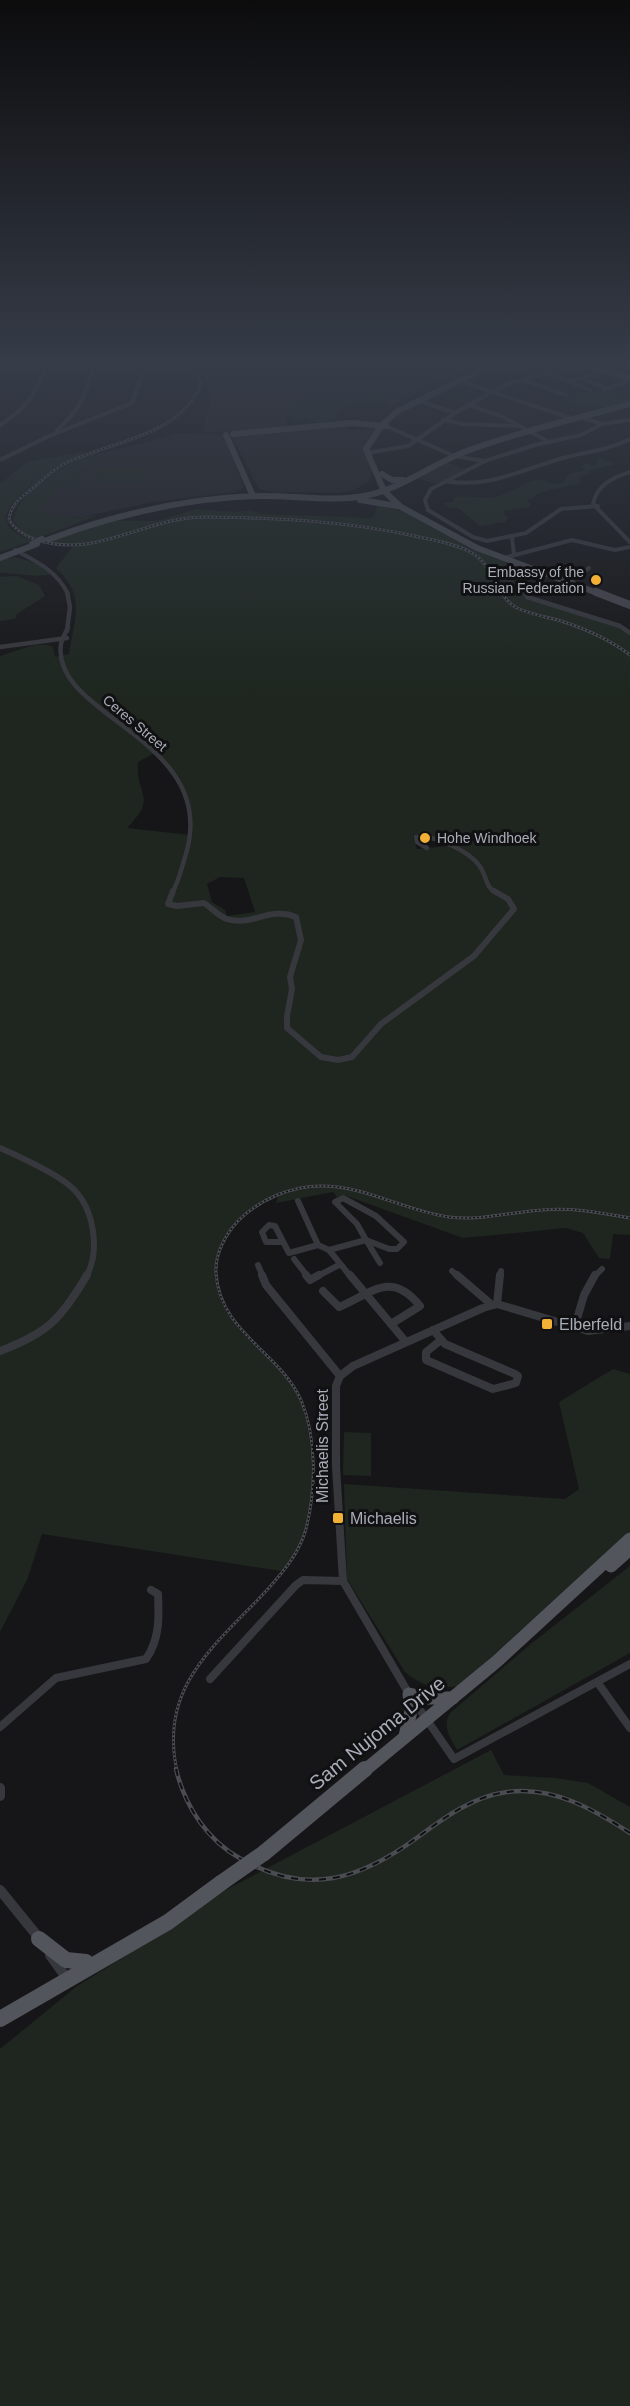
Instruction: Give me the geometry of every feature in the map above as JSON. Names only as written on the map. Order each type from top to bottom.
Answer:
[{"type":"main road","points":[[243,473],[251,492]]},
{"type":"main road","points":[[379,473],[386,489],[403,507],[477,548],[504,558],[514,558],[569,582],[629,604]]},
{"type":"main road","points":[[333,499],[386,489],[420,473]]},
{"type":"main road","points":[[382,474],[386,489]]},
{"type":"main road","points":[[382,474],[392,480],[403,482]]},
{"type":"main road","points":[[403,482],[399,494],[403,507]]},
{"type":"main road","points":[[1,555],[17,551],[91,520],[135,508],[197,497],[251,492],[336,495],[386,489]]},
{"type":"main road","points":[[27,556],[27,551],[39,542],[100,520],[134,511],[251,492],[379,502],[403,507]]},
{"type":"main road","name":"Sam Nujoma Drive","points":[[0,2011],[168,1922],[264,1853],[428,1719],[563,1602],[579,1593],[630,1547]]},
{"type":"main road","points":[[405,1736],[411,1711],[409,1694],[426,1698],[453,1698]]},
{"type":"main road","name":"Sam Nujoma Drive","points":[[0,2019],[87,1962],[217,1887]]},
{"type":"main road","points":[[39,1939],[61,1959],[73,1964],[87,1962]]},
{"type":"street","points":[[460,473],[427,494],[425,500],[428,510],[477,539],[487,541],[531,534],[561,509],[596,506]]},
{"type":"street","points":[[445,481],[462,484],[492,481],[515,473]]},
{"type":"street","points":[[596,506],[600,494],[613,481],[630,474]]},
{"type":"street","points":[[596,506],[630,542]]},
{"type":"street","points":[[510,538],[527,597],[620,626],[630,633]]},
{"type":"street","points":[[514,558],[572,540],[580,540],[604,550],[622,550],[630,547]]},
{"type":"street","name":"Ceres Street","points":[[17,551],[50,569],[63,584],[69,601],[62,656]]},
{"type":"street","points":[[569,582],[589,568]]},
{"type":"street","points":[[54,639],[66,630]]},
{"type":"street","points":[[0,647],[65,638]]},
{"type":"street","name":"Ceres Street","points":[[65,638],[61,645],[62,656],[67,671],[81,692],[149,747],[178,779],[189,808],[192,825],[188,855],[177,878],[176,886],[168,899],[169,905],[204,903],[219,916],[234,921],[256,919],[273,912],[296,917],[301,941],[290,978],[293,989],[287,1007],[287,1028],[321,1058],[344,1060],[355,1055],[390,1017],[433,988],[474,956],[514,909],[508,899],[490,889],[482,870],[473,860],[426,835],[416,837],[417,842],[427,848]]},
{"type":"street","points":[[54,639],[61,645]]},
{"type":"street","points":[[0,1148],[24,1158],[71,1186],[88,1215],[94,1246],[89,1270],[70,1304],[51,1326],[27,1341],[0,1351]]},
{"type":"street","points":[[329,1250],[364,1239],[389,1249],[397,1249],[404,1242],[362,1205],[344,1198],[335,1202],[357,1224],[364,1239],[380,1263]]},
{"type":"street","points":[[298,1201],[318,1245]]},
{"type":"street","points":[[282,1242],[289,1252],[318,1245],[329,1250],[339,1265],[406,1342]]},
{"type":"street","points":[[294,1259],[310,1280],[339,1265]]},
{"type":"street","points":[[258,1265],[266,1285],[340,1376]]},
{"type":"street","points":[[575,1326],[588,1286],[595,1274],[602,1269]]},
{"type":"street","points":[[452,1271],[495,1305],[510,1305],[600,1332],[630,1326]]},
{"type":"street","points":[[495,1305],[501,1271]]},
{"type":"street","points":[[323,1291],[339,1307],[364,1293],[386,1285],[398,1286],[408,1292],[419,1304],[419,1308],[391,1324]]},
{"type":"street","name":"Michaelis Street","points":[[495,1305],[353,1366],[340,1376],[336,1386],[336,1466],[343,1581],[348,1594],[409,1694],[454,1759],[598,1683]]},
{"type":"street","points":[[433,1330],[441,1340],[515,1374],[518,1376],[516,1383],[493,1389],[426,1360],[425,1355],[428,1350],[441,1340]]},
{"type":"street","points":[[210,1678],[296,1585],[303,1580],[343,1581]]},
{"type":"street","points":[[0,1727],[56,1678],[146,1659],[155,1646],[157,1631],[158,1594],[151,1590]]},
{"type":"street","points":[[630,1664],[598,1683],[630,1728]]},
{"type":"street","points":[[0,1788],[0,1797]]},
{"type":"street","points":[[0,1890],[66,1977]]},
{"type":"shaded area","points":[[13,473],[51,473],[27,489],[9,508],[6,517],[8,526],[32,541],[0,552],[0,484]]},
{"type":"shaded area","points":[[55,473],[81,473],[77,480],[84,487],[59,487],[36,512],[77,518],[98,515],[36,539],[20,530],[13,520],[17,509],[24,498]]},
{"type":"shaded area","points":[[79,473],[238,473],[244,487],[237,492],[153,502],[77,518],[36,512],[59,487],[83,487],[77,480]]},
{"type":"shaded area","points":[[96,473],[147,473],[146,483],[95,483]]},
{"type":"shaded area","points":[[251,473],[371,473],[370,481],[354,490],[340,493],[273,492],[259,489]]},
{"type":"shaded area","points":[[427,473],[457,473],[435,484],[418,478]]},
{"type":"shaded area","points":[[588,473],[580,478],[580,484],[535,495],[527,500],[531,505],[529,507],[504,511],[508,518],[505,522],[480,526],[458,508],[450,508],[444,503],[454,502],[453,498],[463,496],[494,497],[538,480],[560,484],[570,474]]},
{"type":"shaded area","points":[[375,504],[401,511],[473,549],[506,562],[517,589],[523,589],[525,594],[620,626],[630,633],[630,1235],[613,1234],[610,1259],[599,1258],[583,1233],[566,1228],[463,1238],[344,1195],[337,1197],[333,1192],[276,1203],[279,1193],[254,1207],[241,1218],[224,1240],[219,1253],[216,1279],[218,1292],[230,1318],[292,1386],[306,1420],[312,1467],[311,1491],[305,1534],[297,1553],[281,1571],[42,1534],[27,1580],[0,1632],[0,656],[41,645],[53,647],[55,657],[69,654],[75,619],[75,598],[66,579],[56,568],[74,545],[46,543],[105,521],[157,521],[197,509],[236,512],[251,510],[261,514],[370,518],[374,516],[377,507]],"holes":[[[155,753],[176,781],[187,801],[192,823],[191,835],[127,828],[137,817],[144,802],[138,762]],[[418,834],[427,834],[448,846],[417,849],[413,837]],[[220,877],[244,878],[255,912],[227,916],[225,910],[212,902],[207,884]]]},
{"type":"shaded area","points":[[15,557],[38,564],[50,574],[0,573],[0,560]]},
{"type":"shaded area","points":[[16,576],[39,585],[45,596],[17,614],[15,619],[0,621],[0,577]]},
{"type":"shaded area","points":[[613,1369],[630,1374],[630,1532],[459,1686],[430,1686],[411,1677],[405,1672],[347,1579],[344,1484],[565,1499],[579,1489],[559,1402]]},
{"type":"shaded area","points":[[344,1432],[371,1433],[371,1476],[343,1475]]},
{"type":"shaded area","points":[[630,1566],[630,1653],[457,1750],[447,1727],[450,1713],[532,1643]]},
{"type":"shaded area","points":[[491,1750],[504,1775],[555,1778],[588,1783],[630,1807],[630,2406],[0,2406],[0,2049],[77,1986],[185,1919],[216,1895]]},
{"type":"railway","points":[[50,473],[22,497],[11,511],[9,520],[14,527],[34,539],[57,544],[78,545],[120,536],[163,523],[207,517],[313,521],[366,527],[419,537],[460,547],[479,558],[503,596],[517,608],[588,631],[630,655]]},
{"type":"railway","points":[[177,1771],[173,1741],[176,1715],[184,1691],[196,1669],[211,1649],[290,1562],[303,1538],[312,1498],[312,1447],[301,1400],[279,1368],[239,1327],[220,1294],[216,1273],[217,1259],[233,1226],[256,1206],[277,1195],[299,1188],[322,1186],[354,1190],[417,1210],[449,1217],[472,1218],[564,1209],[630,1218]]},
{"type":"railway","points":[[176,1769],[185,1797],[200,1822],[218,1843],[241,1859],[266,1871],[289,1878],[311,1880],[333,1878],[376,1864],[460,1808],[483,1798],[507,1792],[540,1792],[572,1801],[630,1833]]},
{"type":"place","name":"Embassy of the Russian Federation","points":[[596,580]]},
{"type":"place","name":"Hohe Windhoek","points":[[425,838]]},
{"type":"place","name":"Elberfeld","points":[[547,1324]]},
{"type":"place","name":"Michaelis","points":[[338,1518]]}]
